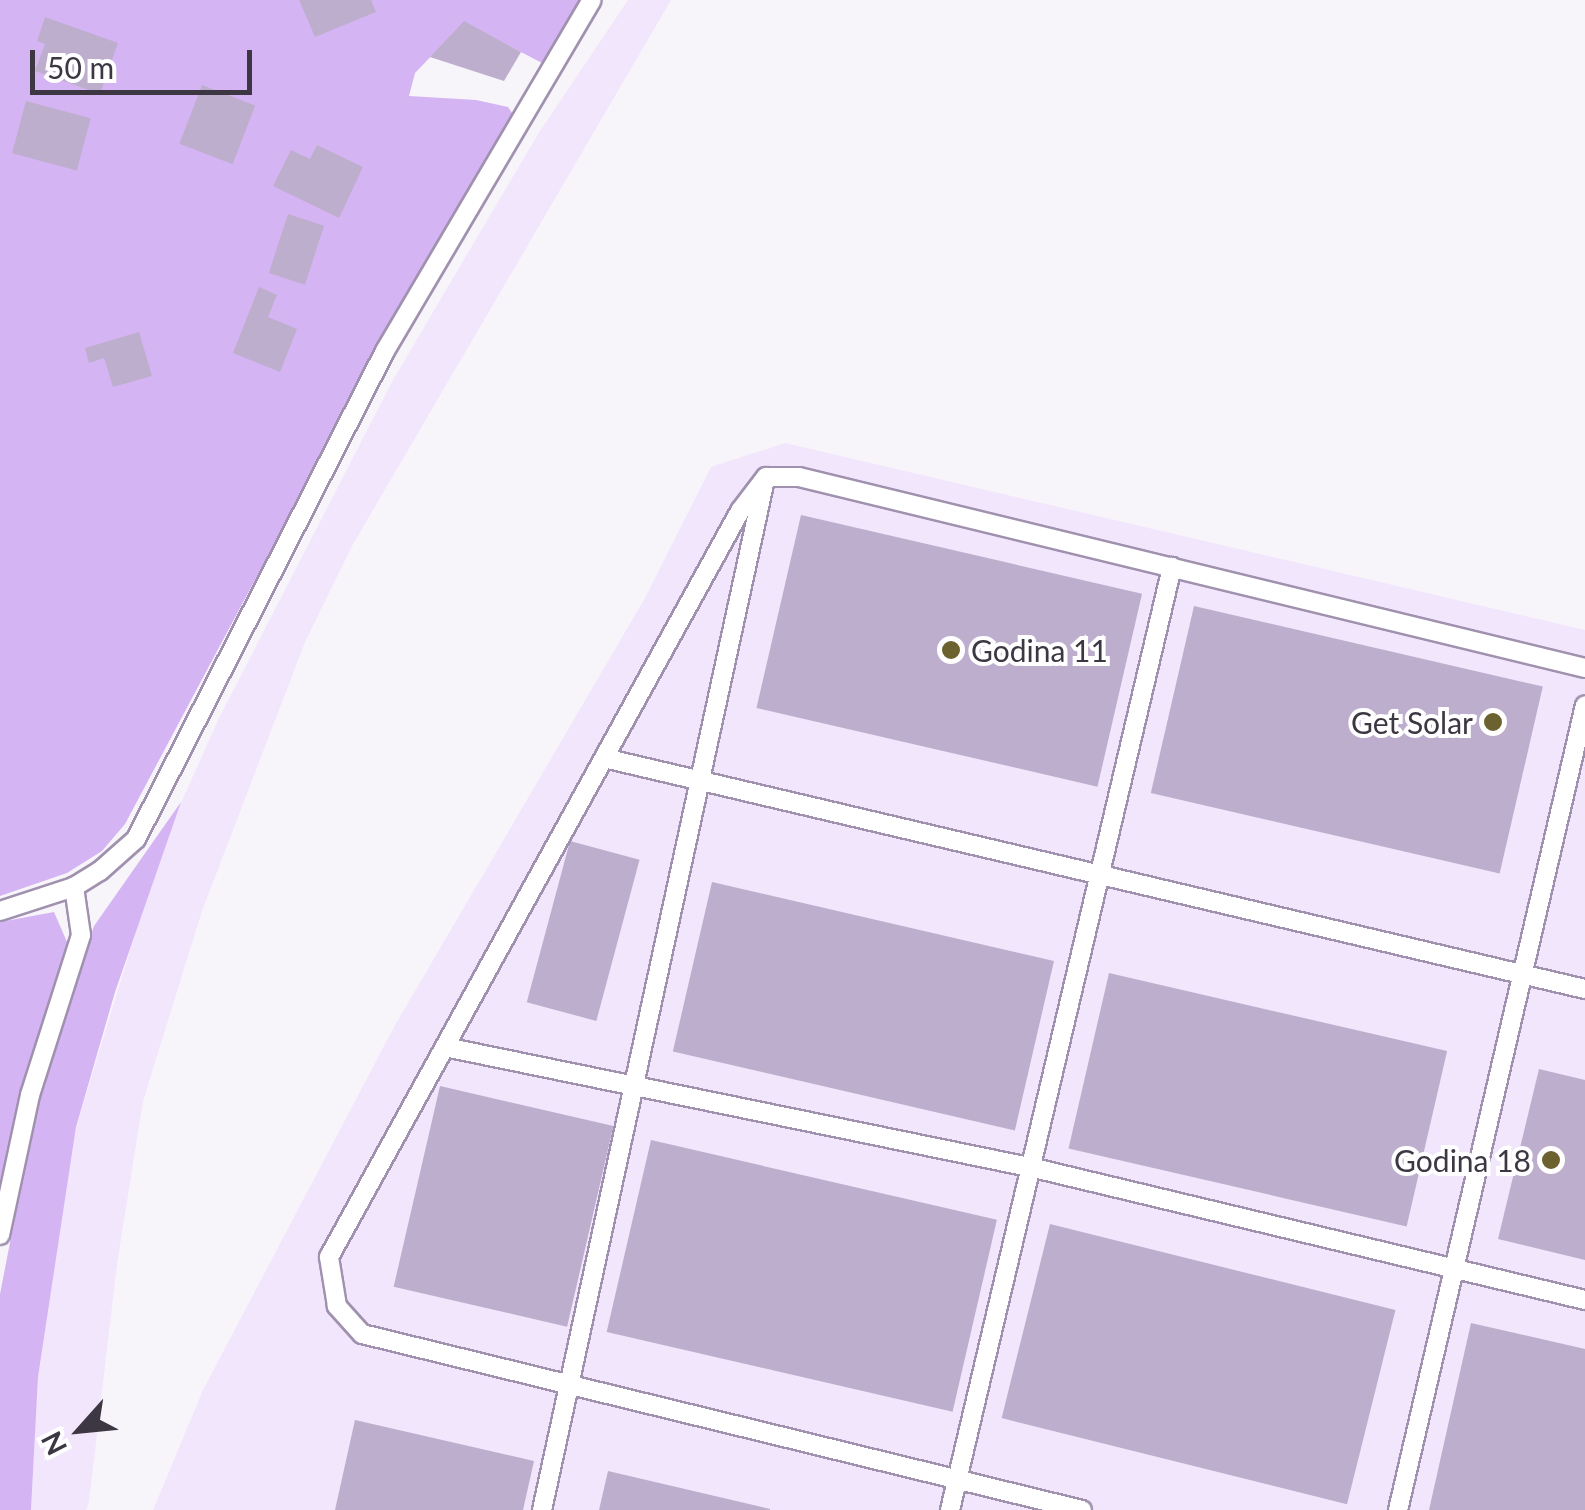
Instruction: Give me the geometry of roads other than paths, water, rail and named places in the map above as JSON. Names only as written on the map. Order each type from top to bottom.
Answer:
[{"type":"lane","points":[[0,910],[74,887],[100,871],[136,839],[385,351],[592,0]]},
{"type":"lane","points":[[766,477],[799,477],[1585,668]]},
{"type":"lane","points":[[766,477],[740,511],[329,1257],[336,1306],[362,1334],[1082,1510]]},
{"type":"lane","points":[[542,1510],[766,477]]},
{"type":"lane","points":[[950,1510],[1034,1168],[1097,872],[1172,567]]},
{"type":"lane","points":[[1398,1510],[1585,705]]},
{"type":"lane","points":[[604,758],[1585,989]]},
{"type":"lane","points":[[0,1236],[30,1094],[82,935],[74,887]]},
{"type":"lane","points":[[445,1047],[1034,1168],[1585,1300]]},
{"type":"place","name":"Godina 11","points":[[951,650]]},
{"type":"place","name":"Get Solar","points":[[1493,722]]},
{"type":"place","name":"Godina 18","points":[[1551,1160]]}]
